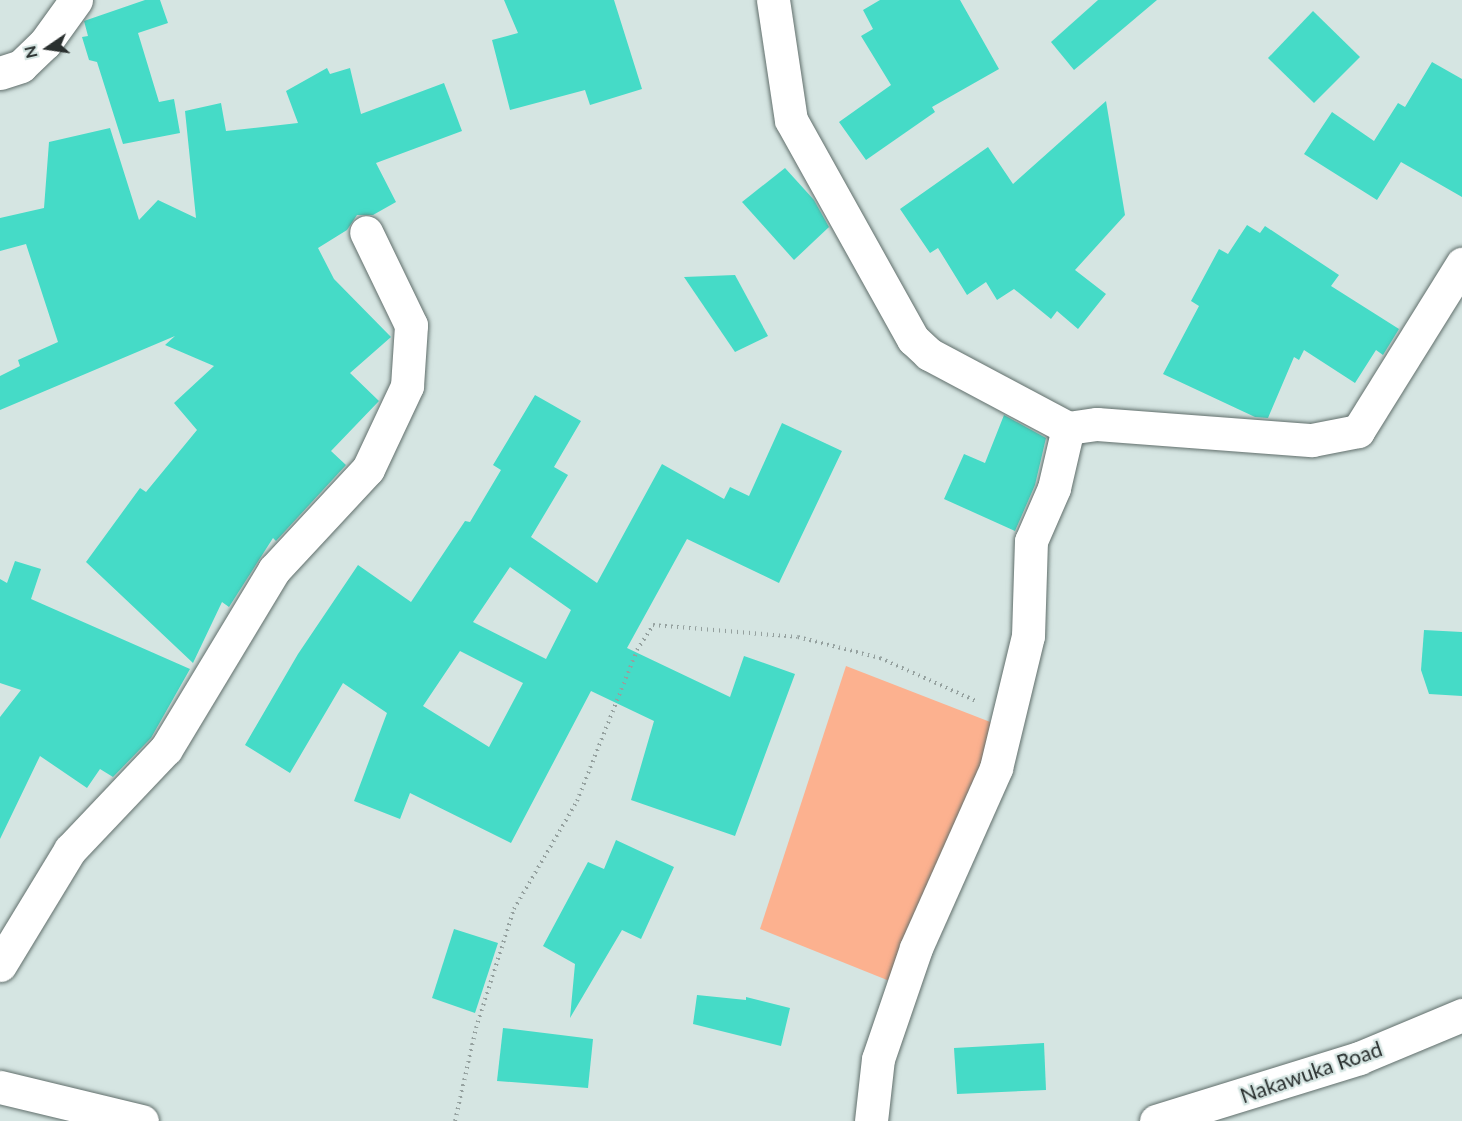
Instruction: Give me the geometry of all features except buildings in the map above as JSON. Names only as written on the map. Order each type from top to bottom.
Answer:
[{"type":"street","points":[[0,73],[21,66],[37,51],[76,0]]},
{"type":"street","points":[[773,0],[791,120],[913,339],[928,354],[1068,428],[1097,424],[1312,440],[1358,431],[1462,264]]},
{"type":"street","points":[[0,965],[70,850],[166,749],[274,570],[368,469],[407,386],[411,325],[366,232]]},
{"type":"street","points":[[871,1121],[878,1059],[905,981],[996,768],[1028,636],[1031,541],[1054,489],[1068,428]]},
{"type":"street","name":"Nakawuka Road","points":[[1156,1121],[1359,1059],[1462,1015]]},
{"type":"street","points":[[0,1087],[142,1121]]},
{"type":"path","points":[[455,1121],[476,1028],[514,909],[577,801],[637,650],[653,626],[798,637],[880,658],[1009,715]]},
{"type":"shaded area","points":[[846,666],[998,725],[892,982],[760,929]]}]
